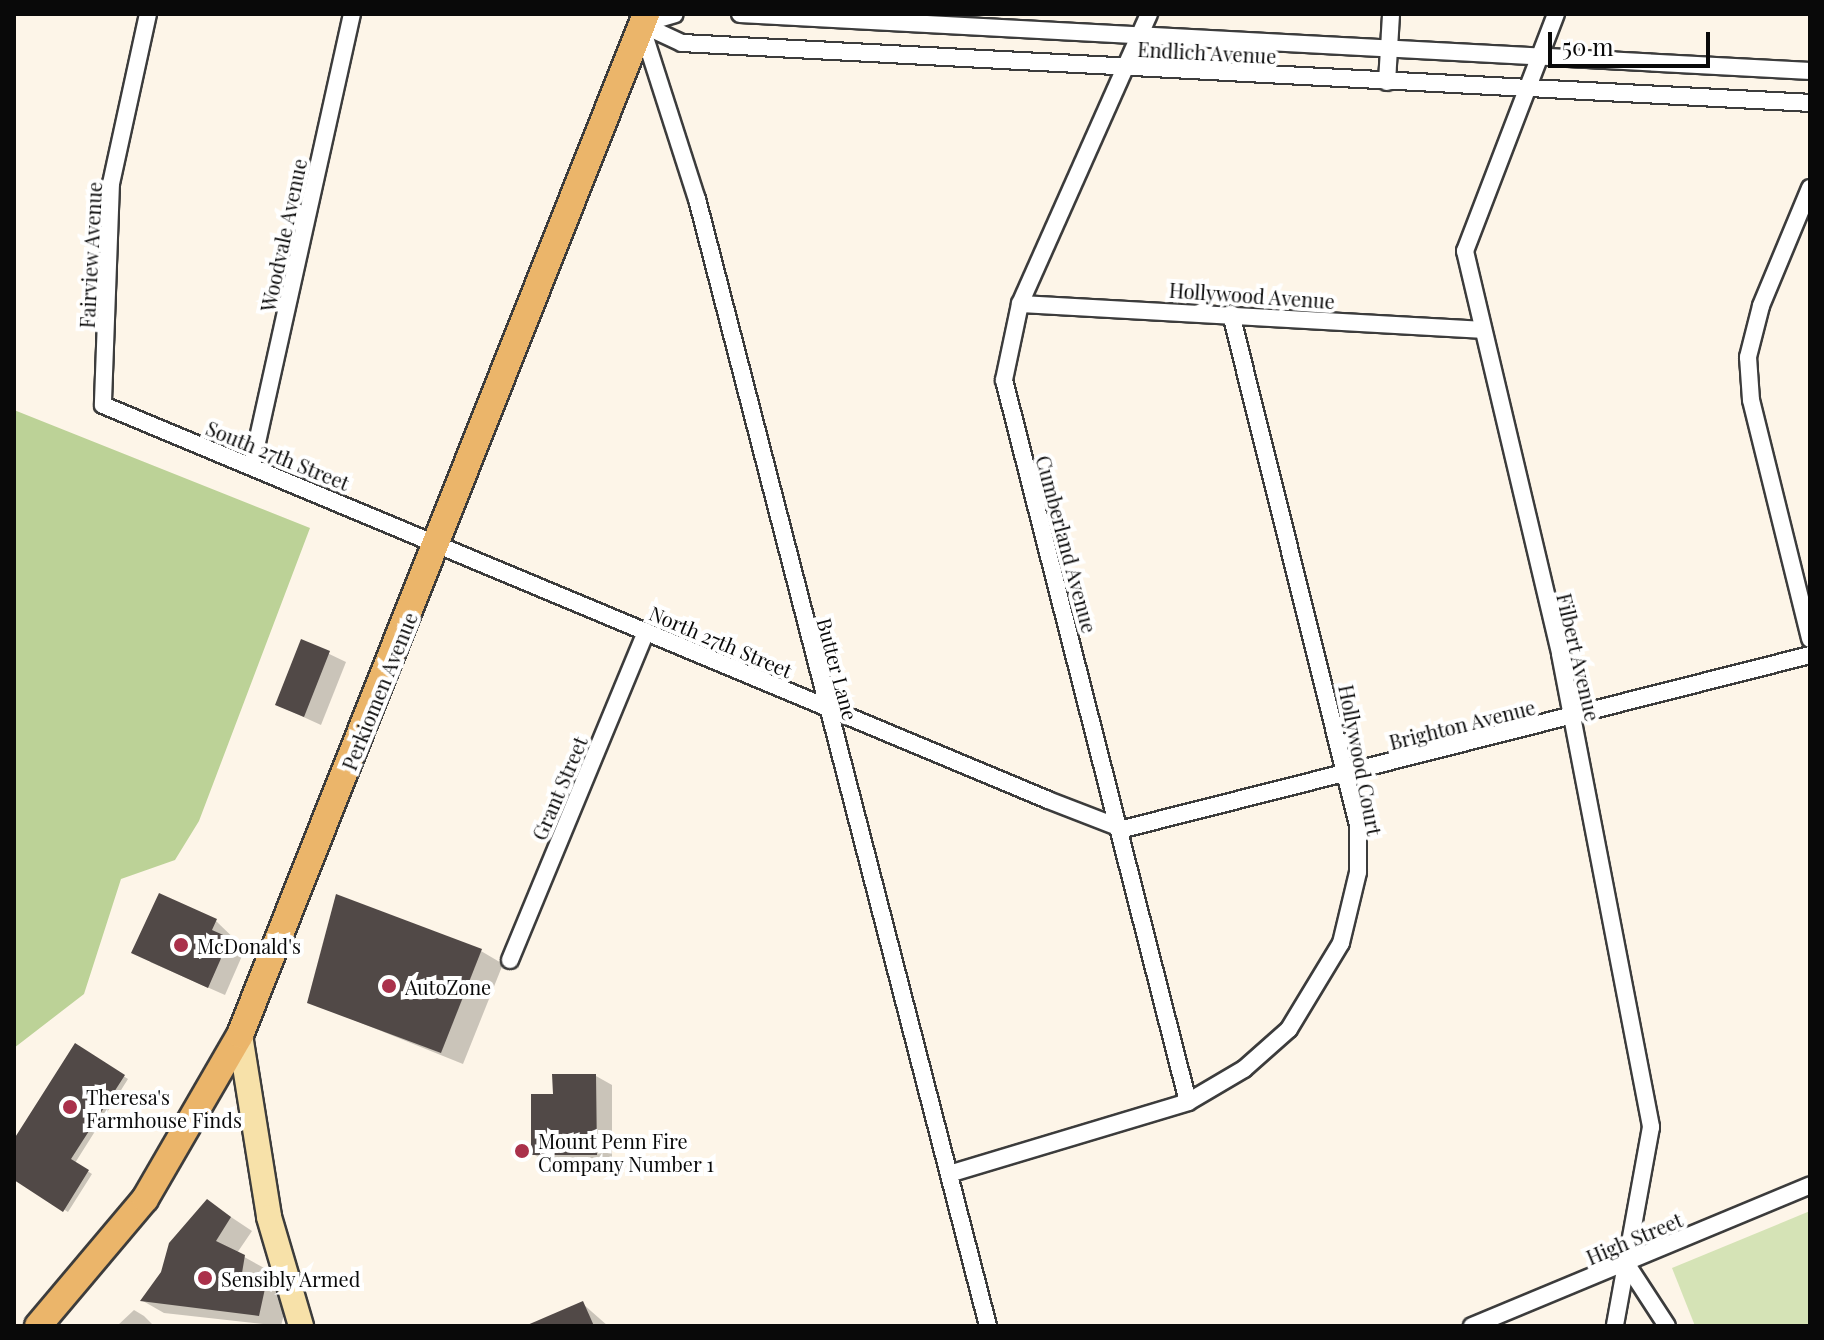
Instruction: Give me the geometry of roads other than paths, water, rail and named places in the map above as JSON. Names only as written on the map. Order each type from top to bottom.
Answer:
[{"type":"main road","name":"Perkiomen Avenue","points":[[38,1326],[145,1199],[240,1035],[644,19]]},
{"type":"main road","points":[[240,1035],[269,1217],[301,1326]]},
{"type":"street","name":"Fairview Avenue","points":[[103,405],[111,183],[148,14]]},
{"type":"street","name":"Woodvale Avenue","points":[[252,465],[352,14]]},
{"type":"street","points":[[644,19],[675,14]]},
{"type":"street","name":"Endlich Avenue","points":[[740,14],[900,19],[1141,36],[1810,71]]},
{"type":"street","name":"Cumberland Avenue","points":[[1149,14],[1130,68],[1020,304],[1004,359],[1006,398],[1123,829],[1188,1102]]},
{"type":"street","points":[[1387,82],[1391,14]]},
{"type":"street","name":"Filbert Avenue","points":[[1556,14],[1466,235],[1481,330],[1573,716],[1651,1127],[1615,1326]]},
{"type":"street","name":"Endlich Avenue","points":[[644,19],[682,43],[1810,103]]},
{"type":"street","name":"Butter Lane","points":[[644,19],[697,199],[827,709],[952,1173],[988,1326]]},
{"type":"street","points":[[886,53],[900,19]]},
{"type":"street","points":[[1810,188],[1761,306],[1748,357],[1751,400],[1810,639]]},
{"type":"street","name":"Hollywood Avenue","points":[[1020,304],[1481,330]]},
{"type":"street","name":"Hollywood Court","points":[[952,1173],[1188,1102],[1264,1054],[1325,979],[1358,872],[1346,774],[1231,314]]},
{"type":"street","name":"South 27th Street","points":[[103,405],[438,542]]},
{"type":"street","name":"North 27th Street","points":[[438,542],[827,709],[1123,829]]},
{"type":"street","name":"Grant Street","points":[[510,960],[646,631]]},
{"type":"street","name":"Brighton Avenue","points":[[1123,829],[1810,655]]},
{"type":"street","name":"High Street","points":[[1472,1326],[1810,1185]]},
{"type":"street","points":[[1626,1263],[1667,1326]]},
{"type":"place","name":"McDonald's","points":[[181,945]]},
{"type":"place","name":"AutoZone","points":[[389,986]]},
{"type":"place","name":"Theresa's Farmhouse Finds","points":[[70,1107]]},
{"type":"place","name":"Mount Penn Fire Company Number 1","points":[[522,1151]]},
{"type":"place","name":"Sensibly Armed","points":[[205,1278]]}]
